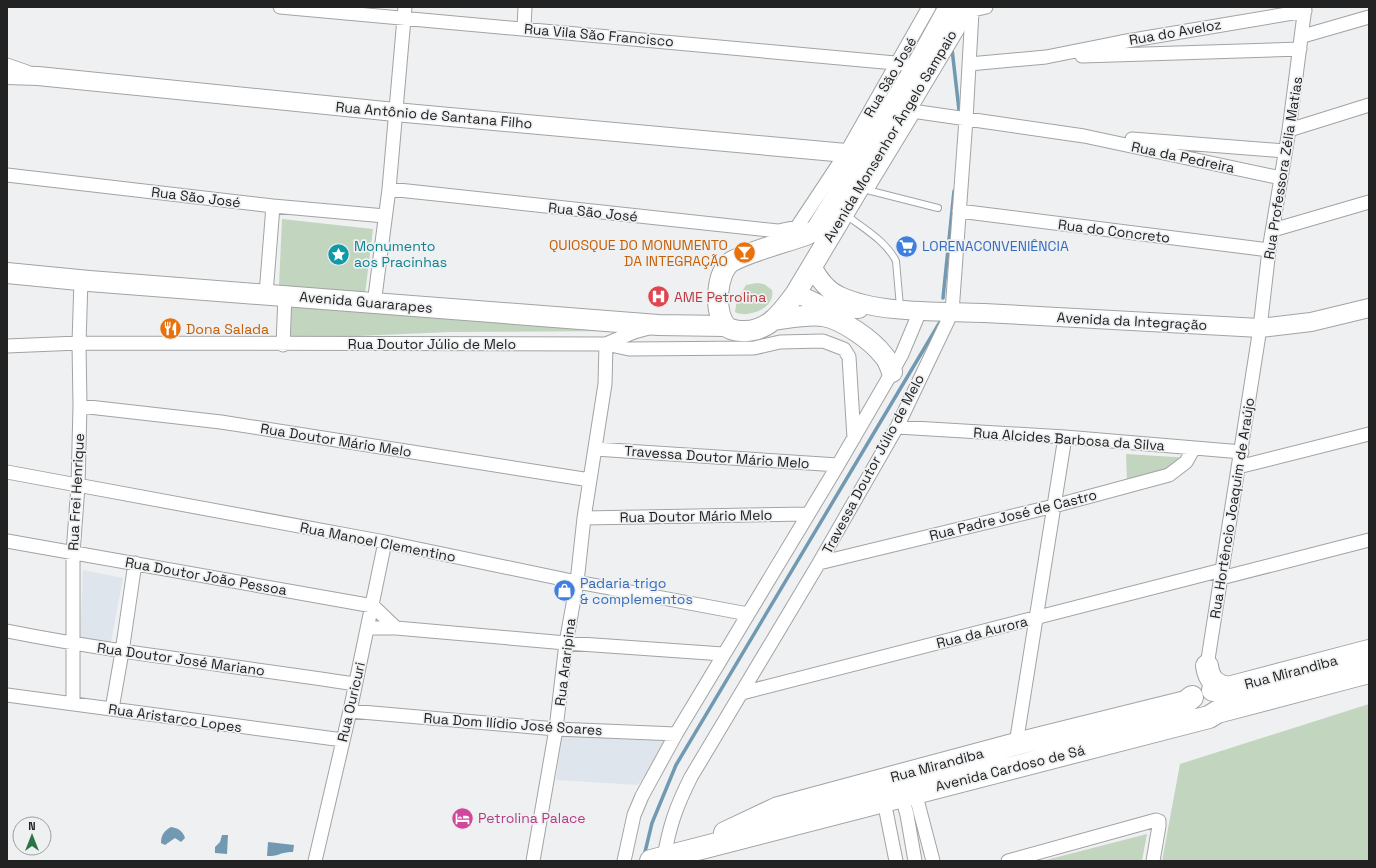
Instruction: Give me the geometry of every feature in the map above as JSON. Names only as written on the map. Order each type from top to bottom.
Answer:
[{"type":"highway","name":"Rua Mirandiba","points":[[689,851],[778,808],[1016,744],[1186,702],[1209,691],[1369,651]]},
{"type":"highway","points":[[1206,666],[1210,678],[1214,683],[1209,691],[1191,706],[1200,716],[1211,715]]},
{"type":"highway","name":"Avenida Cardoso de Sá","points":[[657,859],[1211,715],[1369,672]]},
{"type":"main road","name":"Avenida Monsenhor Ângelo Sampaio","points":[[725,326],[721,319],[718,305],[718,290],[726,268],[736,260],[767,248],[801,231],[819,226],[854,155],[908,64],[963,10]]},
{"type":"main road","name":"Avenida Monsenhor Ângelo Sampaio","points":[[773,320],[780,314],[796,293],[843,213],[864,190],[911,111],[963,10]]},
{"type":"main road","name":"Avenida Guararapes","points":[[7,272],[81,280],[374,304],[658,325],[725,326],[735,331],[745,332],[758,330],[773,320]]},
{"type":"main road","points":[[773,320],[805,316],[822,316],[836,320],[879,349],[886,357],[892,372]]},
{"type":"street","name":"Rua Vila São Francisco","points":[[280,7],[404,12],[524,28],[908,64]]},
{"type":"street","points":[[524,28],[525,7]]},
{"type":"street","name":"Rua São José","points":[[908,64],[929,7]]},
{"type":"street","points":[[963,10],[986,7]]},
{"type":"street","name":"Rua Professora Zélia Matias","points":[[1260,328],[1269,250],[1289,130],[1303,36],[1305,9]]},
{"type":"street","name":"Rua do Aveloz","points":[[1046,57],[1305,9]]},
{"type":"street","name":"Travessa Doutor Júlio de Melo","points":[[657,859],[676,806],[897,427],[952,312],[966,119],[968,64],[963,10]]},
{"type":"street","points":[[374,304],[389,189],[404,12]]},
{"type":"street","points":[[1303,36],[1369,17]]},
{"type":"street","points":[[1150,37],[1151,54]]},
{"type":"street","name":"Rua do Aveloz","points":[[968,64],[1046,57],[1300,50]]},
{"type":"street","points":[[7,65],[38,76]]},
{"type":"street","name":"Rua Antônio de Santana Filho","points":[[7,75],[38,76],[395,112],[854,155]]},
{"type":"street","points":[[1289,130],[1369,105]]},
{"type":"street","name":"Rua da Pedreira","points":[[911,111],[1084,136],[1285,151]]},
{"type":"street","name":"Rua da Pedreira","points":[[1084,136],[1281,178]]},
{"type":"street","points":[[1210,163],[1213,146]]},
{"type":"street","name":"Rua São José","points":[[7,175],[273,206],[385,216]]},
{"type":"street","name":"Rua São José","points":[[389,189],[778,231],[801,231]]},
{"type":"street","points":[[1273,230],[1369,202]]},
{"type":"street","points":[[273,206],[275,295],[283,345]]},
{"type":"street","name":"Rua do Concreto","points":[[959,211],[1269,250]]},
{"type":"street","name":"Avenida da Integração","points":[[812,266],[824,284],[831,291],[840,296],[861,303],[897,309]]},
{"type":"street","name":"Rua Frei Henrique","points":[[73,704],[73,553],[78,486],[81,280]]},
{"type":"street","name":"Avenida da Integração","points":[[796,293],[827,308],[897,309],[1260,328],[1311,322],[1369,308]]},
{"type":"street","name":"Travessa Doutor Júlio de Melo","points":[[624,861],[634,815],[642,796],[676,734],[892,372],[902,354],[920,311]]},
{"type":"street","points":[[606,344],[634,332],[658,325]]},
{"type":"street","name":"Rua Hortêncio Joaquim de Araújo","points":[[1206,666],[1238,467],[1242,452],[1260,328]]},
{"type":"street","name":"Rua Doutor Júlio de Melo","points":[[7,346],[79,343],[283,345],[606,344],[629,349],[754,348],[780,342],[824,341],[844,349],[849,357]]},
{"type":"street","name":"Rua Araripina","points":[[533,861],[556,729],[566,644],[577,582],[584,518],[605,384],[606,344]]},
{"type":"street","name":"Travessa Doutor Júlio de Melo","points":[[849,357],[854,438]]},
{"type":"street","name":"Rua Doutor Mário Melo","points":[[80,406],[221,422],[590,480]]},
{"type":"street","name":"Rua Alcides Barbosa da Silva","points":[[897,427],[1065,437],[1242,452]]},
{"type":"street","points":[[1238,467],[1369,434]]},
{"type":"street","points":[[1016,744],[1065,437]]},
{"type":"street","name":"Rua Padre José de Castro","points":[[819,563],[1054,506],[1169,475],[1186,462],[1194,448]]},
{"type":"street","name":"Travessa Doutor Mário Melo","points":[[595,449],[838,464]]},
{"type":"street","name":"Rua Manoel Clementino","points":[[7,472],[385,542],[577,582],[748,614]]},
{"type":"street","name":"Rua Doutor Mário Melo","points":[[584,518],[807,514]]},
{"type":"street","name":"Rua da Aurora","points":[[742,693],[1037,618],[1369,540]]},
{"type":"street","name":"Rua Doutor João Pessoa","points":[[7,542],[135,563],[373,606]]},
{"type":"street","name":"Rua Ouricuri","points":[[315,861],[350,711],[373,606],[385,542]]},
{"type":"street","points":[[112,709],[135,563]]},
{"type":"street","points":[[373,606],[396,628]]},
{"type":"street","points":[[368,628],[396,628],[566,644],[724,654]]},
{"type":"street","name":"Rua Doutor José Mariano","points":[[7,631],[122,652],[245,667],[355,684]]},
{"type":"street","name":"Rua Aristarco Lopes","points":[[7,696],[343,740]]},
{"type":"street","name":"Rua Dom Ilídio José Soares","points":[[350,711],[556,729],[676,734]]},
{"type":"street","points":[[896,861],[900,796]]},
{"type":"street","points":[[900,796],[908,815],[915,861]]},
{"type":"street","points":[[900,796],[933,861]]},
{"type":"street","points":[[1008,861],[1156,820],[1159,821],[1159,826],[1152,861]]},
{"type":"lane","points":[[864,190],[938,208]]},
{"type":"lane","points":[[843,213],[874,236],[893,256],[896,266],[897,309]]},
{"type":"shaded area","points":[[83,570],[123,578],[110,647],[80,642]]},
{"type":"shaded area","points":[[562,735],[669,741],[638,785],[556,780]]},
{"type":"green space","points":[[282,219],[373,229],[365,294],[279,286]]},
{"type":"green space","points":[[757,283],[764,284],[772,290],[770,302],[765,307],[753,313],[740,314],[735,312],[737,300],[746,285]]},
{"type":"green space","points":[[290,301],[623,331],[450,332],[289,339]]},
{"type":"green space","points":[[1126,454],[1191,458],[1192,464],[1186,470],[1127,482]]},
{"type":"green space","points":[[1369,704],[1369,861],[1162,861],[1180,764]]},
{"type":"green space","points":[[1147,834],[1142,861],[1042,861]]},
{"type":"water","points":[[171,827],[180,830],[185,838],[181,842],[175,838],[165,845],[161,843],[162,835]]},
{"type":"water","points":[[222,835],[228,835],[227,854],[215,853],[215,847],[220,842]]},
{"type":"water","points":[[268,842],[294,845],[293,852],[267,856]]},
{"type":"waterway","points":[[933,15],[937,7]]},
{"type":"waterway","points":[[952,49],[959,110]]},
{"type":"waterway","points":[[943,298],[954,191]]},
{"type":"waterway","points":[[645,852],[652,823],[676,765],[940,322]]},
{"type":"place","name":"LORENACONVENIÊNCIA","points":[[907,246]]},
{"type":"place","name":"QUIOSQUE DO MONUMENTO DA INTEGRAÇÃO","points":[[744,253]]},
{"type":"place","name":"Monumento aos Pracinhas","points":[[339,254]]},
{"type":"place","name":"AME Petrolina","points":[[659,297]]},
{"type":"place","name":"Dona Salada","points":[[171,329]]},
{"type":"place","name":"Padaria trigo & complementos","points":[[565,591]]},
{"type":"place","name":"Petrolina Palace","points":[[463,818]]}]
